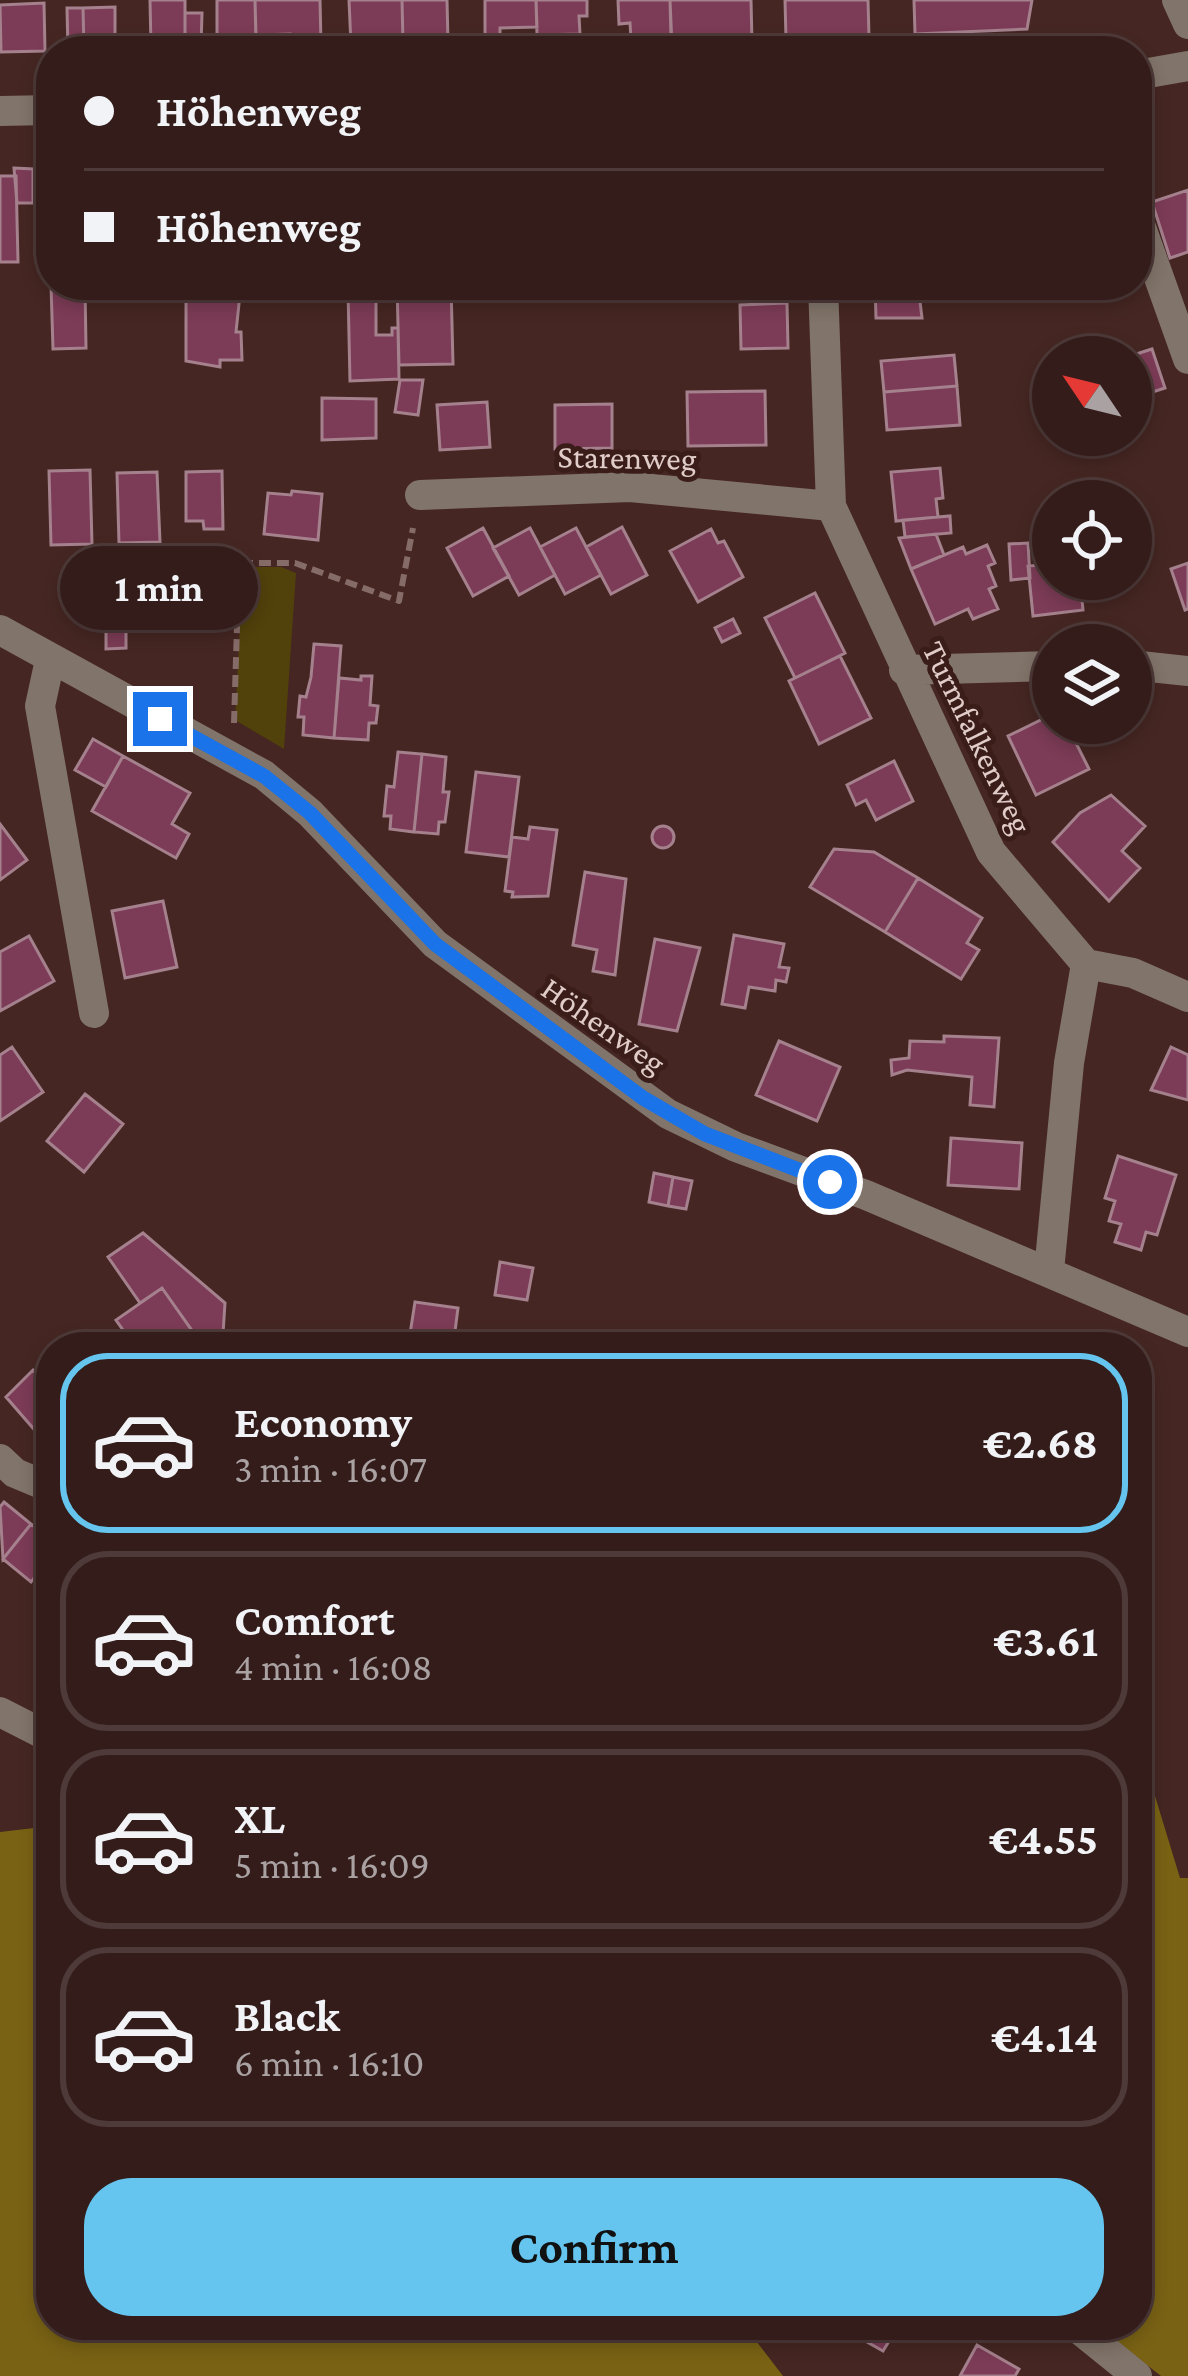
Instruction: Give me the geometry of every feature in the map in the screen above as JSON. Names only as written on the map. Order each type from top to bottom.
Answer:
[{"type":"street","points":[[1177,0],[1188,24]]},
{"type":"street","points":[[1152,72],[1188,66]]},
{"type":"street","points":[[0,111],[36,110]]},
{"type":"street","points":[[1152,258],[1188,359]]},
{"type":"street","name":"Turmfalkenweg","points":[[824,300],[831,506],[991,852],[1086,964]]},
{"type":"street","name":"Starenweg","points":[[420,495],[630,488],[831,506]]},
{"type":"street","name":"Höhenweg","points":[[0,631],[264,776],[310,813],[435,944],[668,1114],[736,1147],[1049,1271],[1188,1332]]},
{"type":"street","points":[[50,660],[40,706],[94,1013]]},
{"type":"street","points":[[904,670],[1032,667]]},
{"type":"street","points":[[1152,667],[1188,671]]},
{"type":"street","points":[[1049,1271],[1069,1063],[1086,964],[1133,973],[1188,997]]},
{"type":"street","points":[[0,1459],[36,1482]]},
{"type":"street","points":[[0,1712],[36,1730]]},
{"type":"street","points":[[1093,2340],[1137,2376]]},
{"type":"path","points":[[232,758],[239,563],[296,563],[399,601],[420,495]]},
{"type":"shaded area","points":[[243,567],[281,567],[296,573],[284,749],[235,720]]},
{"type":"shaded area","points":[[1152,1786],[1180,1878],[1188,1878],[1188,2376],[1161,2376],[1115,2340],[1152,2340]]},
{"type":"shaded area","points":[[36,1828],[36,2340],[755,2340],[783,2376],[0,2376],[0,1832]]},
{"type":"building","points":[[150,0],[185,0],[185,36],[151,36]]},
{"type":"building","points":[[217,0],[255,0],[256,36],[217,36]]},
{"type":"building","points":[[255,0],[320,0],[321,36],[256,35]]},
{"type":"building","points":[[349,0],[402,0],[403,36],[351,36]]},
{"type":"building","points":[[402,0],[447,0],[448,36],[403,36]]},
{"type":"building","points":[[485,0],[536,0],[537,27],[500,28],[500,36],[485,36]]},
{"type":"building","points":[[536,0],[587,0],[587,16],[579,16],[580,34],[537,35]]},
{"type":"building","points":[[618,0],[670,0],[671,36],[631,36],[630,23],[619,24]]},
{"type":"building","points":[[670,0],[751,0],[752,36],[672,36]]},
{"type":"building","points":[[785,0],[868,0],[869,36],[786,36]]},
{"type":"building","points":[[914,0],[1032,0],[1027,29],[915,34]]},
{"type":"building","points":[[44,3],[45,36],[36,36],[36,51],[1,52],[0,5]]},
{"type":"building","points":[[115,7],[115,36],[84,36],[83,8]]},
{"type":"building","points":[[67,8],[83,8],[84,36],[68,36]]},
{"type":"building","points":[[185,13],[202,13],[201,36],[185,36]]},
{"type":"building","points":[[14,168],[33,169],[33,203],[17,203]]},
{"type":"building","points":[[0,176],[16,176],[18,262],[0,262]]},
{"type":"building","points":[[1188,190],[1188,252],[1170,258],[1152,202]]},
{"type":"building","points":[[51,300],[85,300],[86,348],[53,349]]},
{"type":"building","points":[[186,300],[239,300],[236,332],[241,332],[242,360],[220,360],[220,367],[186,361]]},
{"type":"building","points":[[348,300],[376,300],[376,335],[392,335],[392,328],[398,328],[399,379],[350,381]]},
{"type":"building","points":[[397,300],[451,300],[453,364],[399,365]]},
{"type":"building","points":[[875,300],[920,300],[922,318],[876,318]]},
{"type":"building","points":[[787,303],[788,348],[741,349],[740,305]]},
{"type":"building","points":[[1152,349],[1165,388],[1152,392]]},
{"type":"building","points":[[954,355],[957,386],[884,392],[881,361]]},
{"type":"building","points":[[400,380],[423,380],[418,415],[395,412]]},
{"type":"building","points":[[957,386],[960,425],[887,430],[884,392]]},
{"type":"building","points":[[765,391],[766,445],[688,446],[687,392]]},
{"type":"building","points":[[322,398],[376,399],[376,438],[322,440]]},
{"type":"building","points":[[487,402],[490,447],[440,450],[437,405]]},
{"type":"building","points":[[612,404],[612,448],[555,449],[555,405]]},
{"type":"building","points":[[940,468],[943,498],[936,499],[938,517],[896,521],[891,472]]},
{"type":"building","points":[[90,470],[92,544],[51,545],[49,471]]},
{"type":"building","points":[[222,471],[223,529],[204,529],[203,521],[186,521],[186,472]]},
{"type":"building","points":[[157,472],[160,542],[119,543],[117,473]]},
{"type":"building","points":[[292,491],[322,494],[318,540],[264,534],[268,493],[291,495]]},
{"type":"building","points":[[950,516],[951,533],[905,537],[903,520]]},
{"type":"building","points":[[622,527],[647,575],[611,594],[586,547]]},
{"type":"building","points":[[483,528],[509,576],[473,596],[447,548]]},
{"type":"building","points":[[530,528],[555,575],[519,595],[493,548]]},
{"type":"building","points":[[576,528],[601,575],[565,594],[540,547]]},
{"type":"building","points":[[711,529],[718,543],[724,541],[743,577],[698,602],[670,551]]},
{"type":"building","points":[[936,534],[944,555],[911,569],[899,538]]},
{"type":"building","points":[[1028,543],[1030,578],[1011,580],[1009,544]]},
{"type":"building","points":[[987,545],[995,563],[988,566],[996,586],[989,589],[998,609],[973,619],[968,609],[935,624],[911,569],[963,547],[966,554]]},
{"type":"building","points":[[1188,563],[1188,609],[1185,610],[1171,569]]},
{"type":"building","points":[[1028,566],[1032,566],[1032,600],[1082,600],[1083,610],[1033,616]]},
{"type":"building","points":[[815,593],[845,653],[795,678],[765,618]]},
{"type":"building","points":[[106,618],[126,618],[126,648],[106,649]]},
{"type":"building","points":[[733,619],[740,633],[722,642],[715,628]]},
{"type":"building","points":[[314,644],[341,646],[334,738],[303,735],[304,717],[298,717],[300,696],[306,697],[311,677]]},
{"type":"building","points":[[840,656],[871,718],[819,744],[789,681]]},
{"type":"building","points":[[361,676],[372,676],[370,705],[378,706],[376,723],[369,723],[368,740],[334,738],[339,678],[361,680]]},
{"type":"building","points":[[1032,724],[1032,744],[1076,744],[1089,769],[1036,795],[1008,736]]},
{"type":"building","points":[[93,739],[123,756],[106,787],[75,770]]},
{"type":"building","points":[[398,752],[422,754],[414,832],[390,829],[391,816],[384,816]]},
{"type":"building","points":[[422,754],[446,757],[443,792],[449,792],[445,822],[439,822],[438,834],[414,832]]},
{"type":"building","points":[[123,756],[190,793],[172,824],[189,834],[176,858],[92,811]]},
{"type":"building","points":[[894,761],[913,801],[876,820],[866,800],[856,805],[847,785]]},
{"type":"building","points":[[476,772],[519,777],[509,857],[466,852]]},
{"type":"building","points":[[1111,795],[1145,826],[1122,851],[1140,868],[1109,901],[1053,842],[1080,813]]},
{"type":"building","points":[[0,824],[27,860],[0,880]]},
{"type":"building","points":[[663,826],[674,837],[663,848],[652,837]]},
{"type":"building","points":[[530,827],[557,830],[548,896],[512,897],[513,892],[505,891],[512,837],[528,839]]},
{"type":"building","points":[[834,849],[874,852],[918,878],[885,932],[810,887]]},
{"type":"building","points":[[585,872],[626,879],[615,975],[593,971],[597,950],[573,945]]},
{"type":"building","points":[[918,878],[982,918],[967,943],[979,950],[961,979],[885,932]]},
{"type":"building","points":[[163,901],[177,967],[125,978],[112,911]]},
{"type":"building","points":[[734,935],[784,944],[779,967],[789,968],[786,982],[776,980],[775,991],[749,987],[745,1008],[722,1004]]},
{"type":"building","points":[[29,936],[54,981],[0,1011],[0,952]]},
{"type":"building","points":[[655,939],[700,948],[677,1031],[639,1024]]},
{"type":"building","points":[[944,1036],[999,1038],[994,1107],[970,1105],[972,1077],[907,1070],[892,1075],[891,1060],[909,1058],[910,1041],[944,1042]]},
{"type":"building","points":[[779,1041],[840,1067],[817,1121],[756,1095]]},
{"type":"building","points":[[12,1047],[43,1092],[0,1121],[0,1055]]},
{"type":"building","points":[[1171,1047],[1188,1055],[1188,1100],[1151,1090]]},
{"type":"building","points":[[85,1094],[123,1124],[84,1172],[47,1141]]},
{"type":"building","points":[[951,1138],[1022,1143],[1019,1189],[948,1185]]},
{"type":"building","points":[[1118,1156],[1176,1175],[1157,1235],[1146,1232],[1141,1250],[1115,1242],[1121,1224],[1109,1221],[1115,1201],[1105,1198]]},
{"type":"building","points":[[654,1173],[673,1177],[668,1206],[649,1202]]},
{"type":"building","points":[[673,1177],[692,1181],[686,1209],[668,1206]]},
{"type":"building","points":[[143,1233],[225,1303],[223,1332],[193,1332],[162,1288],[140,1303],[108,1257]]},
{"type":"building","points":[[500,1262],[533,1268],[527,1300],[495,1295]]},
{"type":"building","points":[[162,1288],[193,1332],[124,1332],[116,1320]]},
{"type":"building","points":[[415,1302],[458,1308],[455,1332],[410,1332]]},
{"type":"building","points":[[33,1370],[36,1373],[36,1432],[6,1397]]},
{"type":"building","points":[[4,1502],[31,1524],[3,1559],[0,1507]]},
{"type":"building","points":[[31,1524],[36,1528],[36,1576],[31,1582],[3,1559]]},
{"type":"building","points":[[864,2340],[890,2340],[883,2351]]},
{"type":"building","points":[[977,2345],[1019,2369],[1015,2376],[960,2376]]},
{"type":"route","points":[[160,719],[264,776],[310,813],[435,944],[643,1098],[705,1134],[830,1182]]}]
